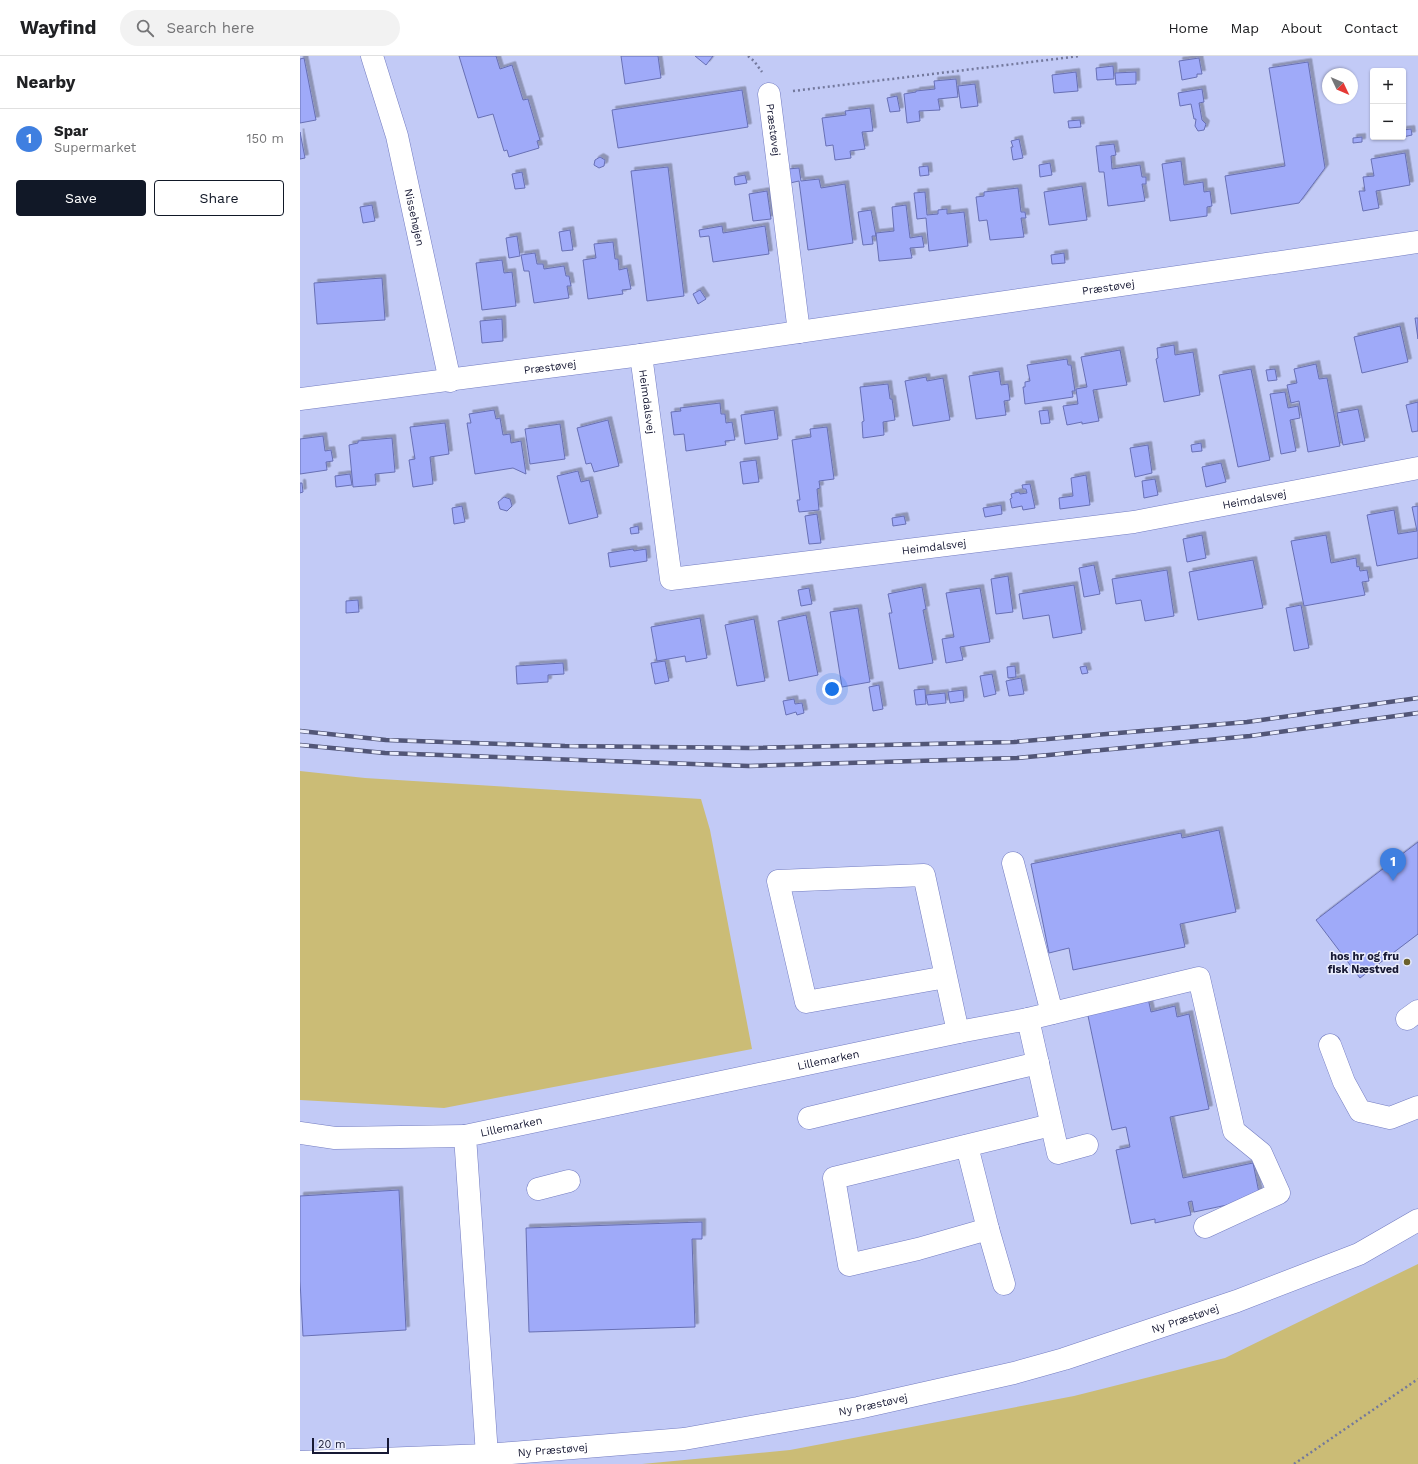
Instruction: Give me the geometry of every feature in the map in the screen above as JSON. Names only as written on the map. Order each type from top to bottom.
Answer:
[{"type":"street","name":"Nissehøjen","points":[[372,56],[397,136],[450,381]]},
{"type":"street","name":"Præstøvej","points":[[769,94],[799,332]]},
{"type":"street","name":"Præstøvej","points":[[300,399],[450,381],[641,355],[1418,242]]},
{"type":"street","name":"Heimdalsvej","points":[[641,355],[671,579],[1134,522],[1418,468]]},
{"type":"street","points":[[1013,862],[1052,1013]]},
{"type":"street","points":[[946,977],[806,1002],[778,881],[924,875],[958,1032]]},
{"type":"street","name":"Lillemarken","points":[[300,1133],[335,1138],[465,1136],[958,1032],[1028,1019],[1199,978],[1234,1131],[1261,1152],[1280,1193],[1205,1227]]},
{"type":"street","points":[[1028,1019],[1058,1153],[1087,1145]]},
{"type":"street","points":[[1330,1045],[1344,1082],[1360,1111],[1390,1118],[1418,1107]]},
{"type":"street","points":[[809,1118],[1038,1064]]},
{"type":"street","points":[[988,1229],[918,1249],[850,1265],[834,1178],[1051,1125]]},
{"type":"street","name":"Lillemarken","points":[[465,1136],[488,1455]]},
{"type":"street","points":[[966,1146],[1004,1284]]},
{"type":"street","points":[[538,1189],[569,1181]]},
{"type":"street","name":"Ny Præstøvej","points":[[300,1462],[488,1455],[684,1439],[858,1408],[1014,1373],[1064,1359],[1244,1298],[1359,1254],[1418,1220]]},
{"type":"path","points":[[769,94],[1080,56]]},
{"type":"path","points":[[1294,1464],[1418,1378]]},
{"type":"shaded area","points":[[300,771],[365,778],[701,799],[710,830],[752,1049],[444,1108],[300,1100]]},
{"type":"shaded area","points":[[1418,1264],[1418,1464],[642,1464],[790,1450],[1074,1396],[1225,1358]]},
{"type":"building","points":[[459,56],[496,56],[500,69],[512,65],[523,100],[528,99],[540,140],[537,141],[539,148],[509,157],[507,150],[504,151],[493,114],[478,118]]},
{"type":"building","points":[[621,56],[658,56],[661,78],[625,84]]},
{"type":"building","points":[[695,56],[713,56],[706,65]]},
{"type":"building","points":[[304,58],[316,120],[300,123],[300,59]]},
{"type":"building","points":[[1199,58],[1202,74],[1197,74],[1197,77],[1182,80],[1179,61]]},
{"type":"building","points":[[1308,62],[1325,168],[1299,203],[1231,214],[1225,176],[1285,166],[1269,68]]},
{"type":"building","points":[[1113,66],[1114,79],[1097,80],[1096,68]]},
{"type":"building","points":[[1076,72],[1078,91],[1054,93],[1052,75]]},
{"type":"building","points":[[1136,72],[1136,84],[1116,85],[1115,73]]},
{"type":"building","points":[[956,79],[958,97],[938,99],[940,110],[919,111],[920,121],[907,123],[904,94],[935,89],[934,81]]},
{"type":"building","points":[[975,84],[978,106],[961,108],[958,86]]},
{"type":"building","points":[[1202,89],[1204,102],[1199,103],[1202,120],[1206,124],[1204,130],[1198,131],[1195,126],[1196,119],[1194,119],[1191,104],[1180,106],[1178,93]]},
{"type":"building","points":[[742,90],[748,127],[618,148],[612,110]]},
{"type":"building","points":[[897,96],[900,111],[890,112],[887,98]]},
{"type":"building","points":[[870,108],[873,131],[862,132],[865,149],[850,151],[851,158],[835,160],[833,145],[826,146],[822,118],[846,115],[845,111]]},
{"type":"building","points":[[1080,120],[1081,127],[1069,128],[1068,121]]},
{"type":"building","points":[[1411,129],[1412,135],[1406,136],[1406,130]]},
{"type":"building","points":[[300,132],[305,158],[300,159]]},
{"type":"building","points":[[1362,137],[1362,142],[1353,143],[1353,138]]},
{"type":"building","points":[[1019,139],[1023,158],[1013,160],[1011,147],[1013,147],[1011,141]]},
{"type":"building","points":[[1114,144],[1116,155],[1111,156],[1112,169],[1140,165],[1142,177],[1146,177],[1146,184],[1142,184],[1145,201],[1108,206],[1104,172],[1099,172],[1096,146]]},
{"type":"building","points":[[1405,153],[1410,185],[1376,191],[1379,208],[1363,211],[1359,191],[1365,191],[1363,177],[1374,176],[1371,159]]},
{"type":"building","points":[[600,157],[605,160],[604,166],[599,168],[594,165],[595,160]]},
{"type":"building","points":[[1181,161],[1184,185],[1203,182],[1204,192],[1210,191],[1212,206],[1207,207],[1207,216],[1170,221],[1162,164]]},
{"type":"building","points":[[1050,163],[1052,175],[1040,177],[1039,165]]},
{"type":"building","points":[[928,166],[929,175],[920,176],[919,167]]},
{"type":"building","points":[[668,167],[684,296],[647,301],[631,171]]},
{"type":"building","points":[[799,168],[801,181],[819,179],[821,188],[845,184],[853,243],[808,250],[799,181],[790,183],[788,169]]},
{"type":"building","points":[[522,172],[525,188],[515,189],[512,174]]},
{"type":"building","points":[[745,175],[747,183],[735,185],[734,177]]},
{"type":"building","points":[[1082,186],[1087,220],[1049,225],[1044,192]]},
{"type":"building","points":[[1018,188],[1021,212],[1025,212],[1026,218],[1021,218],[1024,237],[990,240],[987,220],[979,221],[976,197],[984,196],[984,192]]},
{"type":"building","points":[[767,191],[771,219],[753,221],[749,194]]},
{"type":"building","points":[[925,192],[927,215],[938,214],[938,210],[947,209],[947,214],[964,212],[968,246],[929,251],[926,218],[917,219],[914,193]]},
{"type":"building","points":[[372,205],[375,221],[363,223],[360,207]]},
{"type":"building","points":[[906,205],[910,238],[922,236],[924,247],[910,248],[912,258],[879,261],[876,233],[894,231],[892,207]]},
{"type":"building","points":[[871,210],[876,236],[872,236],[873,244],[863,245],[858,212]]},
{"type":"building","points":[[722,226],[723,233],[765,226],[769,254],[713,262],[709,236],[700,237],[699,230]]},
{"type":"building","points":[[570,230],[573,250],[562,251],[559,232]]},
{"type":"building","points":[[517,236],[520,256],[509,258],[506,238]]},
{"type":"building","points":[[613,242],[615,259],[618,259],[619,270],[627,268],[631,289],[622,290],[623,294],[588,299],[583,260],[596,258],[594,244]]},
{"type":"building","points":[[535,253],[537,264],[543,264],[544,269],[564,266],[566,276],[569,276],[571,286],[567,286],[569,298],[534,303],[529,271],[524,271],[521,255]]},
{"type":"building","points":[[1064,253],[1065,263],[1052,264],[1051,255]]},
{"type":"building","points":[[502,260],[504,273],[512,272],[516,306],[482,310],[476,263]]},
{"type":"building","points":[[382,278],[385,320],[317,324],[314,283]]},
{"type":"building","points":[[700,290],[706,299],[698,304],[693,294]]},
{"type":"building","points":[[1415,318],[1418,318],[1418,339]]},
{"type":"building","points":[[502,319],[503,341],[482,343],[480,321]]},
{"type":"building","points":[[1400,326],[1408,362],[1362,373],[1354,337]]},
{"type":"building","points":[[1174,345],[1175,355],[1193,352],[1200,395],[1164,402],[1156,359],[1158,358],[1157,348]]},
{"type":"building","points":[[1120,350],[1127,385],[1093,390],[1099,421],[1067,425],[1063,406],[1078,404],[1076,389],[1087,387],[1081,357]]},
{"type":"building","points":[[1067,359],[1068,365],[1071,365],[1075,391],[1072,391],[1073,397],[1025,404],[1023,387],[1025,387],[1025,382],[1030,381],[1027,365]]},
{"type":"building","points":[[1316,364],[1319,379],[1327,378],[1340,446],[1308,452],[1299,401],[1291,403],[1287,385],[1297,383],[1294,369]]},
{"type":"building","points":[[1251,369],[1270,460],[1238,467],[1219,375]]},
{"type":"building","points":[[1275,369],[1277,380],[1268,381],[1266,370]]},
{"type":"building","points":[[999,371],[1001,385],[1008,384],[1010,400],[1004,401],[1006,415],[976,419],[969,376]]},
{"type":"building","points":[[926,377],[927,381],[943,378],[950,420],[913,426],[905,381]]},
{"type":"building","points":[[888,384],[895,420],[883,422],[884,435],[863,438],[862,422],[864,421],[860,387]]},
{"type":"building","points":[[1285,392],[1288,408],[1298,406],[1300,418],[1290,420],[1296,451],[1281,454],[1270,394]]},
{"type":"building","points":[[1418,402],[1418,431],[1412,432],[1406,405]]},
{"type":"building","points":[[720,403],[721,414],[725,414],[726,423],[732,422],[735,440],[725,441],[726,445],[686,451],[684,434],[674,435],[671,412],[681,411],[680,408]]},
{"type":"building","points":[[1358,409],[1365,441],[1343,445],[1337,413]]},
{"type":"building","points":[[494,410],[496,419],[500,418],[503,435],[510,434],[511,443],[521,441],[526,474],[513,468],[475,474],[467,423],[471,423],[469,414]]},
{"type":"building","points":[[774,410],[778,439],[745,444],[741,415]]},
{"type":"building","points":[[1048,410],[1050,423],[1041,424],[1039,411]]},
{"type":"building","points":[[608,420],[619,466],[594,472],[591,463],[586,464],[577,428]]},
{"type":"building","points":[[445,423],[449,454],[430,457],[433,484],[413,487],[409,460],[415,459],[410,427]]},
{"type":"building","points":[[560,424],[565,459],[530,464],[525,429]]},
{"type":"building","points":[[827,427],[834,479],[819,481],[820,488],[817,489],[819,510],[799,512],[797,500],[800,500],[792,440],[811,437],[810,429]]},
{"type":"building","points":[[323,436],[325,451],[331,450],[333,461],[326,462],[327,470],[300,474],[300,439]]},
{"type":"building","points":[[392,438],[395,472],[375,474],[376,485],[353,487],[349,445],[358,443],[358,441]]},
{"type":"building","points":[[1201,443],[1202,451],[1192,452],[1191,445]]},
{"type":"building","points":[[1148,445],[1152,473],[1135,477],[1130,448]]},
{"type":"building","points":[[756,460],[759,482],[743,484],[740,462]]},
{"type":"building","points":[[1221,463],[1226,482],[1206,487],[1202,467]]},
{"type":"building","points":[[578,471],[581,482],[589,480],[598,517],[569,524],[557,476]]},
{"type":"building","points":[[350,474],[352,485],[336,487],[335,476]]},
{"type":"building","points":[[1086,475],[1090,505],[1060,509],[1059,498],[1073,496],[1071,478]]},
{"type":"building","points":[[1155,479],[1158,495],[1144,498],[1142,481]]},
{"type":"building","points":[[300,483],[302,483],[303,492],[300,493]]},
{"type":"building","points":[[1030,484],[1035,508],[1023,510],[1022,506],[1012,508],[1010,499],[1012,498],[1011,494],[1019,492],[1020,494],[1027,493],[1026,489],[1023,489],[1022,485]]},
{"type":"building","points":[[504,497],[510,499],[512,506],[507,511],[500,509],[498,502]]},
{"type":"building","points":[[1001,505],[1002,514],[985,517],[983,508]]},
{"type":"building","points":[[462,506],[465,522],[454,524],[452,508]]},
{"type":"building","points":[[1418,506],[1418,558],[1377,566],[1367,515],[1394,510],[1398,534],[1417,531],[1412,507]]},
{"type":"building","points":[[817,514],[821,543],[809,544],[805,516]]},
{"type":"building","points":[[904,516],[906,524],[893,526],[892,518]]},
{"type":"building","points":[[638,526],[639,533],[631,534],[630,528]]},
{"type":"building","points":[[1202,535],[1206,558],[1187,562],[1183,539]]},
{"type":"building","points":[[1326,535],[1331,563],[1356,558],[1357,567],[1359,566],[1360,571],[1367,570],[1369,581],[1362,582],[1365,595],[1304,606],[1291,541]]},
{"type":"building","points":[[633,549],[634,551],[646,549],[647,561],[610,567],[608,553]]},
{"type":"building","points":[[1253,560],[1263,608],[1198,620],[1189,572]]},
{"type":"building","points":[[1094,565],[1100,594],[1084,597],[1079,568]]},
{"type":"building","points":[[1167,570],[1174,616],[1145,621],[1141,600],[1116,604],[1112,579]]},
{"type":"building","points":[[1008,576],[1013,612],[996,614],[991,579]]},
{"type":"building","points":[[1074,585],[1082,633],[1053,638],[1049,615],[1023,619],[1019,594]]},
{"type":"building","points":[[922,587],[926,609],[923,610],[933,663],[899,669],[889,613],[892,613],[888,594]]},
{"type":"building","points":[[809,588],[812,604],[801,606],[798,590]]},
{"type":"building","points":[[980,588],[990,642],[960,647],[963,660],[946,663],[942,639],[954,637],[946,593]]},
{"type":"building","points":[[358,600],[359,612],[346,613],[346,601]]},
{"type":"building","points":[[1301,605],[1309,648],[1294,651],[1286,608]]},
{"type":"building","points":[[858,608],[870,682],[842,687],[830,612]]},
{"type":"building","points":[[806,615],[818,675],[789,681],[778,621]]},
{"type":"building","points":[[700,618],[707,658],[686,662],[685,656],[657,661],[651,627]]},
{"type":"building","points":[[754,619],[765,681],[737,686],[725,625]]},
{"type":"building","points":[[665,661],[669,681],[655,684],[651,663]]},
{"type":"building","points":[[563,663],[564,674],[548,675],[548,682],[517,684],[516,666]]},
{"type":"building","points":[[1015,666],[1016,677],[1008,678],[1007,667]]},
{"type":"building","points":[[1086,666],[1088,673],[1082,674],[1080,667]]},
{"type":"building","points":[[992,674],[996,694],[984,697],[980,676]]},
{"type":"building","points":[[1021,678],[1024,694],[1009,696],[1006,681]]},
{"type":"building","points":[[879,685],[883,709],[873,711],[869,687]]},
{"type":"building","points":[[925,689],[926,704],[916,705],[914,690]]},
{"type":"building","points":[[963,690],[964,701],[950,703],[948,692]]},
{"type":"building","points":[[945,693],[946,703],[928,705],[926,695]]},
{"type":"building","points":[[794,699],[795,704],[802,703],[804,713],[797,715],[796,712],[786,715],[783,701]]},
{"type":"building","points":[[1219,830],[1236,912],[1180,924],[1185,947],[1073,970],[1069,948],[1049,953],[1031,864],[1181,833],[1182,838]]},
{"type":"building","points":[[1418,842],[1418,934],[1360,978],[1316,920]]},
{"type":"building","points":[[1148,998],[1151,1012],[1175,1006],[1177,1017],[1189,1014],[1209,1109],[1170,1117],[1183,1178],[1253,1163],[1260,1198],[1194,1212],[1192,1201],[1188,1202],[1191,1215],[1155,1223],[1155,1219],[1131,1224],[1116,1150],[1130,1147],[1126,1127],[1112,1130],[1087,1011]]},
{"type":"building","points":[[399,1190],[406,1330],[303,1336],[300,1281],[300,1196]]},
{"type":"building","points":[[702,1222],[702,1239],[692,1239],[695,1327],[529,1332],[526,1228]]},
{"type":"railway","points":[[300,731],[386,740],[565,746],[750,748],[1014,742],[1247,722],[1418,698]]},
{"type":"railway","points":[[300,745],[385,753],[749,766],[1017,758],[1250,736],[1418,713]]},
{"type":"place","name":"Spar","points":[[1393,881]]},
{"type":"place","name":"hos hr og fru fisk Næstved","points":[[1407,962]]}]
